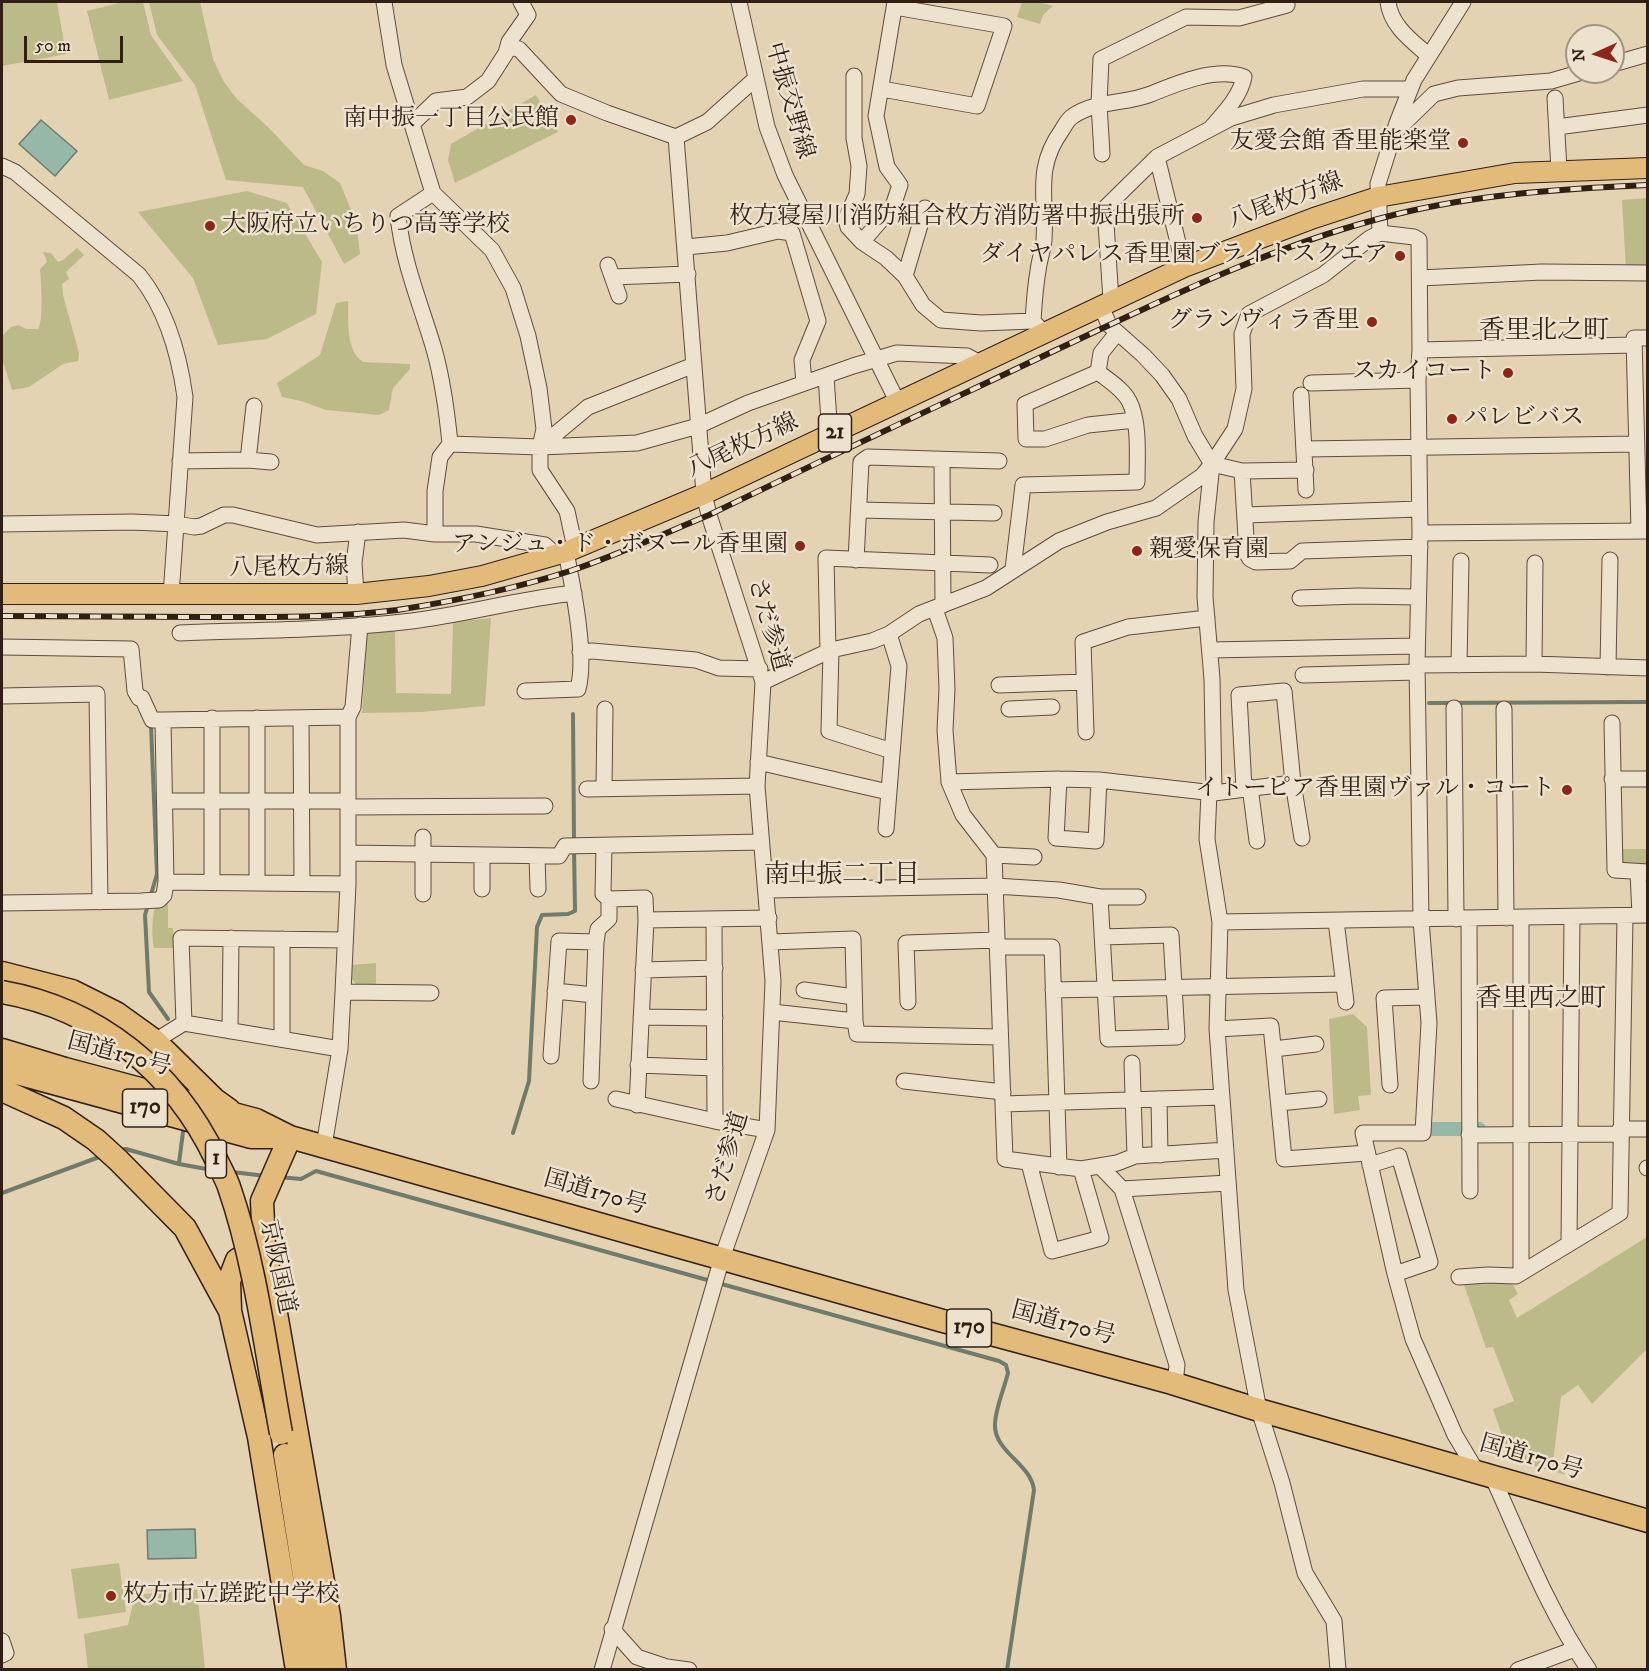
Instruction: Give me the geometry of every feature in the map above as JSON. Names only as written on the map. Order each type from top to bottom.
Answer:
[{"type":"highway","points":[[2,973],[72,991],[116,1013],[155,1041],[215,1100],[235,1115]]},
{"type":"highway","name":"京阪国道","points":[[2,992],[46,1003],[83,1018],[122,1042],[168,1084],[203,1132],[229,1185],[246,1246],[281,1433],[319,1670]]},
{"type":"highway","name":"国道170号","points":[[2,1050],[256,1120],[290,1137],[324,1146],[716,1275],[943,1321],[1175,1383],[1258,1410],[1647,1521]]},
{"type":"highway","name":"国道170号","points":[[2,1069],[251,1137],[290,1137]]},
{"type":"highway","points":[[2,1090],[64,1118],[96,1140],[118,1160],[185,1228],[230,1311]]},
{"type":"highway","points":[[290,1137],[262,1201],[264,1245],[328,1616],[335,1670]]},
{"type":"highway","points":[[264,1245],[237,1260],[229,1281],[230,1311],[259,1437],[297,1670]]},
{"type":"main road","name":"八尾枚方線","points":[[2,594],[356,594],[429,586],[482,576],[565,551],[704,494],[980,363],[1038,327],[1106,303],[1184,267],[1314,218],[1378,197],[1515,173],[1647,168]]},
{"type":"street","points":[[384,2],[394,64],[433,193],[492,250],[513,288],[528,336],[539,388],[544,429],[540,447],[540,470],[567,511],[565,551],[574,592],[582,674],[578,689],[525,691]]},
{"type":"street","points":[[413,123],[436,101],[467,97],[488,81],[528,15],[521,2]]},
{"type":"street","name":"中振交野線","points":[[739,2],[767,127],[785,175],[898,403]]},
{"type":"street","points":[[1388,2],[1389,14],[1401,30],[1429,56]]},
{"type":"street","points":[[1380,232],[1378,184],[1394,133],[1410,89],[1463,2]]},
{"type":"street","points":[[862,242],[893,206],[900,185],[887,167],[876,116],[895,4],[1004,26],[977,106],[882,89]]},
{"type":"street","points":[[1102,153],[1099,104],[1101,59],[1186,17],[1239,18],[1287,5]]},
{"type":"street","points":[[508,47],[519,50],[561,94],[676,137],[707,122],[755,79]]},
{"type":"street","points":[[1625,60],[1647,54]]},
{"type":"street","points":[[854,76],[854,138],[859,166],[857,194],[846,219],[848,227],[862,242],[886,258],[905,276],[923,305],[941,320],[1038,327],[1034,296],[1045,217],[1042,174],[1057,136],[1071,116],[1099,104],[1136,100],[1193,80],[1221,74],[1235,74],[1244,77],[1242,87],[1211,128]]},
{"type":"street","points":[[1394,133],[1434,94],[1458,88],[1551,81],[1565,77]]},
{"type":"street","points":[[1338,1670],[1334,1621],[1305,1573],[1282,1483],[1258,1410],[1236,1290],[1217,1029],[1220,922],[1207,839],[1211,792],[1210,650],[1205,597],[1206,522],[1212,464],[1195,436],[1179,399],[1162,375],[1113,329],[1106,303],[1105,208],[1157,157],[1231,118],[1274,105],[1364,89],[1410,89]]},
{"type":"street","points":[[1555,98],[1559,170]]},
{"type":"street","points":[[1557,127],[1647,115]]},
{"type":"street","name":"さだ参道","points":[[602,1670],[716,1275],[767,1130],[772,1012],[771,942],[757,786],[762,676],[704,494],[703,423],[694,383],[688,273],[676,137]]},
{"type":"street","points":[[1157,157],[1184,267]]},
{"type":"street","points":[[2,166],[15,172],[139,275],[153,292],[165,318],[181,370],[185,397],[171,595]]},
{"type":"street","points":[[433,193],[398,216],[411,281],[434,349],[447,400],[450,444],[440,457],[438,468],[435,491],[435,534]]},
{"type":"street","points":[[905,276],[925,208]]},
{"type":"street","points":[[686,247],[727,243],[778,231],[792,233],[811,226]]},
{"type":"street","points":[[580,652],[592,651],[696,660],[719,668],[762,676],[830,651],[872,641],[889,634],[919,614],[986,588],[1059,541],[1107,522],[1156,508],[1202,476],[1235,429],[1244,389],[1242,334],[1249,314],[1323,275],[1380,232],[1414,237],[1419,240],[1420,540],[1417,669],[1420,920],[1430,1023],[1424,1132],[1363,1133],[1395,1274],[1413,1339],[1455,1435],[1485,1474],[1575,1649],[1589,1670]]},
{"type":"street","points":[[792,233],[818,321],[802,360],[804,383]]},
{"type":"street","points":[[619,296],[611,271],[688,273]]},
{"type":"street","points":[[1420,278],[1542,272],[1647,273]]},
{"type":"street","points":[[1098,372],[1101,353],[1113,329]]},
{"type":"street","points":[[1242,471],[1247,554],[1256,562],[1290,561],[1302,551],[1420,540],[1643,531],[1640,434],[1641,341],[1420,350]]},
{"type":"street","points":[[450,444],[540,447],[637,443],[703,423],[748,403],[875,358],[905,353],[967,356],[980,363]]},
{"type":"street","points":[[540,447],[588,407],[694,365]]},
{"type":"street","points":[[1013,569],[1023,485],[1137,482],[1136,420],[1129,400],[1098,372]]},
{"type":"street","points":[[1098,372],[1025,404],[1026,439],[1045,439],[1088,425],[1136,420]]},
{"type":"street","points":[[826,376],[830,435]]},
{"type":"street","points":[[1306,490],[1306,389],[1418,381]]},
{"type":"street","points":[[249,460],[254,406]]},
{"type":"street","points":[[1305,449],[1420,447],[1640,434]]},
{"type":"street","points":[[856,560],[861,462],[868,457],[999,461]]},
{"type":"street","points":[[942,460],[942,563],[939,607],[945,638],[947,689],[945,730],[949,782],[963,815],[994,855],[1005,1159],[1081,1169],[1117,1163],[1135,1156],[1226,1150]]},
{"type":"street","points":[[180,461],[271,462]]},
{"type":"street","points":[[1212,464],[1242,471],[1306,470]]},
{"type":"street","points":[[1245,516],[1419,509]]},
{"type":"street","points":[[859,510],[994,513]]},
{"type":"street","points":[[2,524],[87,522],[177,524],[194,527],[224,515],[233,515],[317,535],[404,530],[435,534],[476,534],[545,544],[565,551]]},
{"type":"street","points":[[356,594],[354,563],[358,532]]},
{"type":"street","points":[[892,751],[829,731],[830,651],[826,558],[990,565]]},
{"type":"street","points":[[1608,667],[1610,560]]},
{"type":"street","points":[[1459,664],[1461,561]]},
{"type":"street","points":[[1534,664],[1535,563]]},
{"type":"street","points":[[180,633],[412,621],[534,597],[574,592]]},
{"type":"street","points":[[1300,598],[1417,597]]},
{"type":"street","points":[[1086,732],[1083,642],[1128,627],[1207,618]]},
{"type":"street","points":[[324,1146],[340,1048],[348,884],[348,717],[353,707],[360,625]]},
{"type":"street","points":[[886,829],[898,666],[889,634]]},
{"type":"street","points":[[2,647],[134,643],[135,692],[139,698],[142,698],[152,720],[348,717]]},
{"type":"street","points":[[1210,650],[1417,646]]},
{"type":"street","points":[[1303,675],[1417,669],[1459,664],[1647,668]]},
{"type":"street","points":[[999,685],[1084,682]]},
{"type":"street","points":[[1023,684],[1017,708],[1052,707]]},
{"type":"street","points":[[1257,841],[1246,788],[1239,695],[1284,690],[1293,783],[1302,838]]},
{"type":"street","points":[[2,696],[97,694],[100,902]]},
{"type":"street","points":[[1454,708],[1470,1135],[1470,1191]]},
{"type":"street","points":[[604,788],[605,709]]},
{"type":"street","points":[[1504,709],[1521,1136],[1521,1273]]},
{"type":"street","points":[[212,718],[212,881]]},
{"type":"street","points":[[256,882],[257,718]]},
{"type":"street","points":[[301,718],[302,883]]},
{"type":"street","points":[[2,903],[141,901],[159,900],[164,895],[166,882],[163,720]]},
{"type":"street","points":[[1459,1277],[1516,1276],[1620,1213],[1620,1131],[1637,916],[1643,872],[1615,870],[1612,723]]},
{"type":"street","points":[[758,762],[888,792]]},
{"type":"street","points":[[949,782],[1059,778],[1211,792],[1293,783]]},
{"type":"street","points":[[1059,778],[1056,838],[1096,842],[1099,780]]},
{"type":"street","points":[[1612,779],[1647,778]]},
{"type":"street","points":[[587,789],[757,786]]},
{"type":"street","points":[[165,801],[302,801],[348,804],[417,801],[544,807]]},
{"type":"street","points":[[423,837],[423,894]]},
{"type":"street","points":[[348,853],[559,856],[565,846],[761,842]]},
{"type":"street","points":[[603,846],[603,894],[609,899],[645,898],[646,920],[637,1104]]},
{"type":"street","points":[[482,855],[482,889]]},
{"type":"street","points":[[994,855],[1034,857]]},
{"type":"street","points":[[537,856],[538,889]]},
{"type":"street","points":[[166,882],[348,884]]},
{"type":"street","points":[[767,890],[995,886],[1059,890],[1100,897],[1138,897]]},
{"type":"street","points":[[1100,897],[1107,1039],[1177,1037],[1172,935],[1102,937]]},
{"type":"street","points":[[591,1081],[596,942],[598,930],[609,919],[609,899]]},
{"type":"street","points":[[1220,922],[1637,916]]},
{"type":"street","points":[[1569,1244],[1572,917]]},
{"type":"street","points":[[646,920],[769,918]]},
{"type":"street","points":[[714,919],[715,1121]]},
{"type":"street","points":[[1336,921],[1346,1002]]},
{"type":"street","points":[[184,1023],[181,938],[345,940]]},
{"type":"street","points":[[230,1031],[231,938]]},
{"type":"street","points":[[282,939],[282,1039]]},
{"type":"street","points":[[771,942],[853,939],[857,1034],[1000,1037]]},
{"type":"street","points":[[552,1056],[545,1039],[555,991],[559,941],[596,942]]},
{"type":"street","points":[[908,1002],[906,943],[1052,946],[1059,1167]]},
{"type":"street","points":[[643,970],[715,968]]},
{"type":"street","points":[[1053,990],[1343,984]]},
{"type":"street","points":[[804,990],[854,997]]},
{"type":"street","points":[[555,991],[594,995]]},
{"type":"street","points":[[343,992],[430,993]]},
{"type":"street","points":[[1390,1085],[1384,998],[1426,997]]},
{"type":"street","points":[[772,1012],[855,1021]]},
{"type":"street","points":[[640,1017],[716,1018]]},
{"type":"street","points":[[155,1041],[184,1023],[340,1048]]},
{"type":"street","points":[[1217,1029],[1272,1026],[1284,1159],[1368,1159],[1399,1156],[1430,1262],[1395,1274]]},
{"type":"street","points":[[1274,1049],[1316,1044]]},
{"type":"street","points":[[1132,1063],[1135,1156]]},
{"type":"street","points":[[638,1065],[715,1068]]},
{"type":"street","points":[[904,1081],[1003,1098],[1058,1103],[1222,1097]]},
{"type":"street","points":[[616,1099],[767,1130]]},
{"type":"street","points":[[1160,1099],[1160,1155]]},
{"type":"street","points":[[1279,1103],[1319,1099]]},
{"type":"street","points":[[1470,1135],[1570,1135],[1647,1129]]},
{"type":"street","points":[[1029,1163],[1053,1251],[1101,1238],[1081,1169]]},
{"type":"street","points":[[1100,1166],[1122,1189],[1177,1365],[1175,1383]]},
{"type":"street","points":[[1122,1189],[1228,1183]]},
{"type":"street","points":[[612,1629],[638,1657],[667,1667],[689,1670]]},
{"type":"street","points":[[2,1641],[6,1653],[2,1655]]},
{"type":"street","points":[[1518,1670],[1575,1649]]},
{"type":"shaded area","points":[[2,2],[57,2],[66,54],[2,66]]},
{"type":"shaded area","points":[[123,2],[143,2],[151,35],[183,81],[109,100],[87,11]]},
{"type":"shaded area","points":[[149,2],[200,2],[213,59],[224,82],[237,99],[268,127],[304,165],[323,171],[340,183],[356,222],[360,254],[344,264],[303,187],[226,180],[195,85],[157,35]]},
{"type":"shaded area","points":[[1022,2],[1038,2],[1053,6],[1043,15],[1040,24],[1017,17]]},
{"type":"shaded area","points":[[536,95],[558,132],[455,183],[448,160],[451,144]]},
{"type":"shaded area","points":[[41,120],[77,151],[55,176],[19,144]]},
{"type":"shaded area","points":[[247,191],[287,203],[322,262],[316,314],[267,339],[218,345],[193,278],[138,212]]},
{"type":"shaded area","points":[[1647,198],[1647,269],[1626,270],[1622,200]]},
{"type":"shaded area","points":[[77,248],[84,255],[66,272],[69,279],[62,284],[79,353],[78,361],[63,364],[29,387],[12,390],[2,359],[2,336],[11,327],[18,325],[27,329],[38,329],[42,309],[40,269],[47,262],[43,252],[51,253],[58,262]]},
{"type":"shaded area","points":[[348,301],[349,334],[357,357],[363,362],[410,364],[410,369],[393,388],[389,410],[379,415],[326,410],[282,397],[277,383],[320,355],[336,303]]},
{"type":"shaded area","points":[[491,618],[485,706],[422,712],[362,713],[367,633],[395,630],[396,693],[451,694],[453,622]]},
{"type":"shaded area","points":[[1620,849],[1647,849],[1647,864],[1626,864],[1620,860]]},
{"type":"shaded area","points":[[156,902],[168,902],[168,928],[173,928],[174,948],[154,948],[152,925]]},
{"type":"shaded area","points":[[376,963],[376,986],[357,985],[350,977],[351,965]]},
{"type":"shaded area","points":[[1353,1014],[1367,1027],[1371,1095],[1358,1096],[1360,1110],[1334,1114],[1329,1019]]},
{"type":"shaded area","points":[[1647,1237],[1647,1349],[1592,1404],[1578,1385],[1561,1397],[1553,1462],[1566,1475],[1510,1459],[1493,1409],[1514,1401],[1493,1347],[1486,1348],[1463,1282],[1510,1280],[1518,1294],[1509,1300],[1517,1318]]},
{"type":"shaded area","points":[[195,1529],[196,1558],[148,1559],[147,1530]]},
{"type":"shaded area","points":[[119,1563],[126,1612],[78,1619],[71,1569]]},
{"type":"shaded area","points":[[197,1589],[205,1669],[88,1669],[84,1634],[128,1625],[135,1595]]},
{"type":"waterway","points":[[1429,703],[1648,702]]},
{"type":"waterway","points":[[573,714],[574,841]]},
{"type":"waterway","points":[[150,898],[157,874],[151,725]]},
{"type":"waterway","points":[[513,1133],[529,1081],[537,927],[542,915],[568,914],[575,911],[574,848]]},
{"type":"waterway","points":[[148,905],[145,915],[149,992],[168,1019]]},
{"type":"waterway","points":[[1427,1129],[1479,1129]]},
{"type":"waterway","points":[[179,1163],[183,1132]]},
{"type":"waterway","points":[[120,1150],[126,1149],[179,1164],[212,1170]]},
{"type":"waterway","points":[[2,1193],[102,1156]]},
{"type":"waterway","points":[[279,1177],[301,1179],[316,1171],[711,1281]]},
{"type":"waterway","points":[[232,1172],[266,1176]]},
{"type":"waterway","points":[[718,1283],[999,1361],[1006,1365],[1008,1373],[997,1411],[996,1433],[1006,1450],[1026,1472],[1034,1490],[1007,1670]]},
{"type":"railway","points":[[2,616],[254,617],[350,614],[397,610],[484,594],[528,583],[588,565],[709,515],[1135,313],[1214,277],[1295,245],[1378,219],[1444,204],[1512,194],[1648,185]]},
{"type":"place","name":"南中振一丁目公民館","points":[[571,120]]},
{"type":"place","name":"友愛会館 香里能楽堂","points":[[1463,143]]},
{"type":"place","name":"枚方寝屋川消防組合枚方消防署中振出張所","points":[[1197,218]]},
{"type":"place","name":"大阪府立いちりつ高等学校","points":[[210,226]]},
{"type":"place","name":"ダイヤパレス香里園ブライトスクエア","points":[[1400,256]]},
{"type":"place","name":"グランヴィラ香里","points":[[1372,322]]},
{"type":"place","name":"スカイコート","points":[[1508,373]]},
{"type":"place","name":"パレビバス","points":[[1452,419]]},
{"type":"place","name":"アンジュ・ド・ボヌール香里園","points":[[800,546]]},
{"type":"place","name":"親愛保育園","points":[[1137,551]]},
{"type":"place","name":"イトーピア香里園ヴァル・コート","points":[[1567,790]]},
{"type":"place","name":"枚方市立蹉跎中学校","points":[[111,1596]]},
{"type":"district","name":"香里北之町","points":[[1544,333]]},
{"type":"district","name":"南中振二丁目","points":[[842,877]]},
{"type":"district","name":"香里西之町","points":[[1541,1001]]}]
